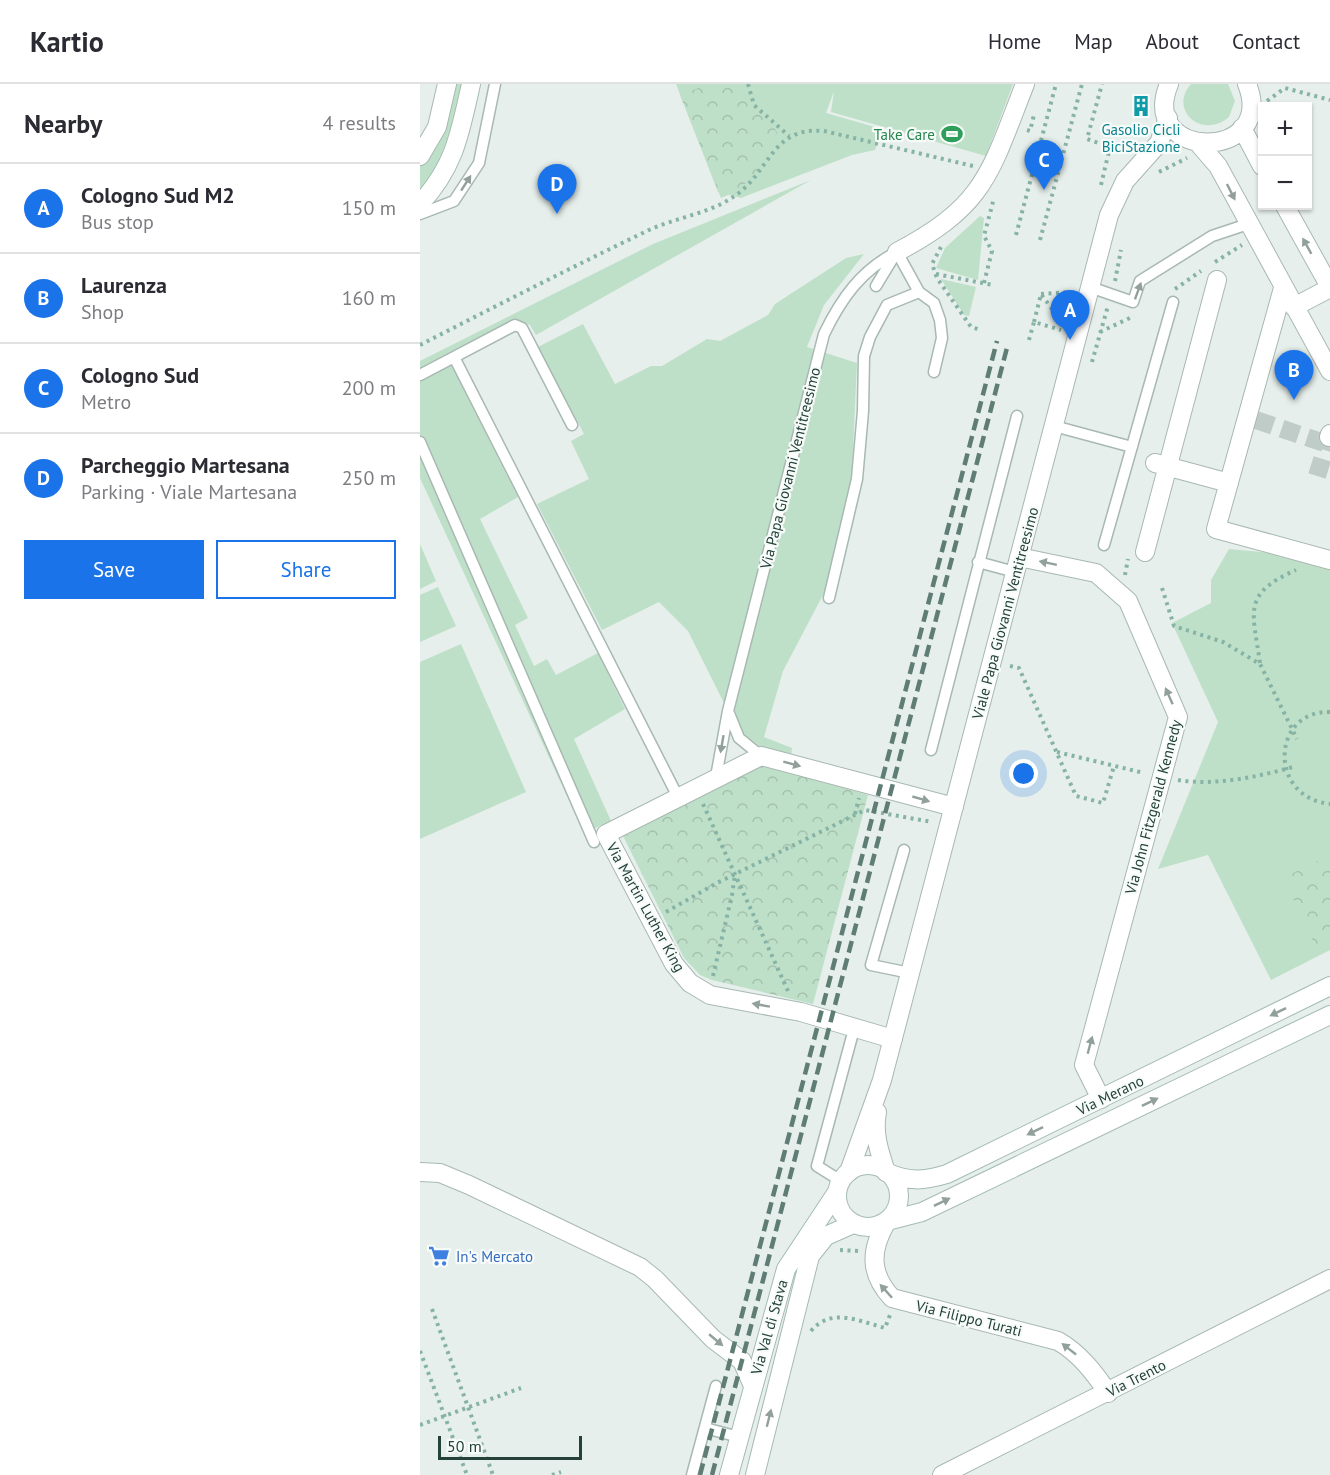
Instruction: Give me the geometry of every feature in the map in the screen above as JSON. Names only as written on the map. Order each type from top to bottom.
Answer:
[{"type":"street","points":[[420,156],[437,127],[447,84]]},
{"type":"street","points":[[420,204],[448,167],[457,146],[471,84]]},
{"type":"street","name":"Via Papa Giovanni Ventitreesimo","points":[[897,252],[939,228],[975,196],[991,171],[1025,84]]},
{"type":"street","name":"Viale Papa Giovanni Ventitreesimo","points":[[886,1172],[877,1146],[874,1126],[882,1080],[1081,323],[1081,288],[1117,195],[1125,181],[1159,143],[1168,118],[1165,98],[1169,84]]},
{"type":"street","points":[[1251,87],[1251,107],[1242,128],[1258,157]]},
{"type":"street","points":[[1168,118],[1176,130],[1193,142],[1218,166],[1251,231],[1329,366]]},
{"type":"street","name":"Viale Papa Giovanni Ventitreesimo","points":[[1148,156],[1163,146],[1193,142],[1220,143],[1242,128]]},
{"type":"street","points":[[1287,210],[1330,287],[1294,307]]},
{"type":"street","points":[[1145,552],[1161,465],[1217,280]]},
{"type":"street","points":[[1283,288],[1251,419],[1216,529],[1330,560]]},
{"type":"street","points":[[1161,465],[1229,483]]},
{"type":"street","name":"Via John Fitzgerald Kennedy","points":[[1017,565],[1096,573],[1128,601],[1178,717],[1084,1065],[1101,1099]]},
{"type":"street","points":[[600,838],[761,756],[954,807]]},
{"type":"street","name":"Via Martin Luther King","points":[[600,838],[683,976],[710,995],[801,1012],[893,1039]]},
{"type":"street","name":"Via Merano","points":[[886,1172],[910,1180],[927,1180],[946,1174],[1330,986]]},
{"type":"street","name":"Via Merano","points":[[886,1221],[922,1212],[1330,1015]]},
{"type":"street","name":"Viale Papa Giovanni Ventitreesimo","points":[[842,1181],[882,1080]]},
{"type":"street","points":[[420,1159],[428,1161],[440,1173],[630,1262],[655,1279],[714,1339],[742,1361],[753,1386]]},
{"type":"street","points":[[869,1166],[886,1172],[895,1182],[898,1203],[886,1221],[874,1227],[853,1224],[839,1207],[842,1181],[869,1166]]},
{"type":"street","points":[[420,1172],[440,1173]]},
{"type":"street","name":"Via Val di Stava","points":[[729,1475],[786,1269],[842,1181]]},
{"type":"street","name":"Via Filippo Turati","points":[[886,1221],[874,1253],[875,1268],[880,1285],[895,1299],[1058,1341],[1070,1348],[1092,1370],[1108,1393]]},
{"type":"street","name":"Via Val di Stava","points":[[755,1475],[810,1256],[826,1236],[853,1224]]},
{"type":"street","name":"Via Trento","points":[[942,1475],[1330,1279]]},
{"type":"lane","points":[[420,214],[454,201],[479,163],[495,84]]},
{"type":"lane","points":[[1081,288],[1133,302],[1140,281],[1212,236],[1251,231]]},
{"type":"lane","points":[[897,252],[919,292],[934,303],[940,320],[942,338],[934,372]]},
{"type":"lane","name":"Via Papa Giovanni Ventitreesimo","points":[[876,286],[897,252]]},
{"type":"lane","name":"Via Papa Giovanni Ventitreesimo","points":[[716,777],[728,711],[824,334],[836,308],[855,282],[883,259],[897,252]]},
{"type":"lane","points":[[829,598],[857,479],[863,411],[864,356],[870,337],[887,305],[919,292]]},
{"type":"lane","points":[[1104,545],[1172,297]]},
{"type":"lane","points":[[420,375],[514,325],[522,328],[572,425]]},
{"type":"lane","points":[[454,357],[678,797]]},
{"type":"lane","points":[[932,750],[1017,416]]},
{"type":"lane","points":[[1054,426],[1132,447]]},
{"type":"lane","points":[[420,442],[600,838]]},
{"type":"lane","points":[[978,562],[1017,565]]},
{"type":"lane","points":[[728,711],[739,738],[761,756]]},
{"type":"lane","points":[[904,850],[871,965],[910,973]]},
{"type":"lane","points":[[842,1181],[817,1166],[854,1029]]},
{"type":"lane","points":[[692,1475],[717,1386]]},
{"type":"lane","points":[[705,1428],[739,1437]]},
{"type":"path","points":[[748,84],[754,105],[789,136]]},
{"type":"path","points":[[1016,235],[1056,84]]},
{"type":"path","points":[[1040,240],[1082,84]]},
{"type":"path","points":[[1099,194],[1110,147],[1087,139],[1101,84]]},
{"type":"path","points":[[1274,96],[1285,88],[1330,100]]},
{"type":"path","points":[[420,345],[659,225],[729,200],[748,186],[778,145],[789,136],[814,130],[824,131],[978,167]]},
{"type":"path","points":[[1152,176],[1180,159]]},
{"type":"path","points":[[1105,172],[1114,168]]},
{"type":"path","points":[[984,283],[992,250],[984,236],[995,194],[987,203]]},
{"type":"path","points":[[1172,297],[1251,231]]},
{"type":"path","points":[[948,240],[932,264],[936,274],[971,327],[981,330]]},
{"type":"path","points":[[1091,365],[1112,295],[1121,247]]},
{"type":"path","points":[[936,274],[993,285]]},
{"type":"path","points":[[1041,294],[1081,288]]},
{"type":"path","points":[[1034,322],[1041,294]]},
{"type":"path","points":[[1041,294],[1058,317],[1081,323],[1100,332],[1123,323],[1142,311]]},
{"type":"path","points":[[1297,739],[1260,664],[1253,611],[1262,589],[1305,566]]},
{"type":"path","points":[[1162,588],[1174,626],[1223,642],[1260,664]]},
{"type":"path","points":[[1010,666],[1018,668],[1076,796],[1103,803],[1114,766]]},
{"type":"path","points":[[1330,712],[1313,715],[1293,730],[1286,744],[1285,769],[1301,794],[1310,800],[1330,804]]},
{"type":"path","points":[[1057,752],[1161,778],[1196,783],[1266,775],[1293,766]]},
{"type":"path","points":[[696,788],[790,997],[801,1012]]},
{"type":"path","points":[[653,925],[662,914],[868,809],[936,823]]},
{"type":"path","points":[[710,995],[735,875]]},
{"type":"path","points":[[829,1246],[866,1252]]},
{"type":"path","points":[[804,1338],[818,1322],[839,1316],[885,1328],[895,1299]]},
{"type":"path","points":[[432,1309],[494,1475]]},
{"type":"path","points":[[420,1351],[467,1475]]},
{"type":"path","points":[[420,1425],[521,1388]]},
{"type":"path","points":[[552,1475],[561,1472]]},
{"type":"green space","points":[[447,84],[471,84],[457,146],[420,204],[420,156]]},
{"type":"green space","points":[[676,84],[1013,84],[986,156],[831,112],[834,91],[826,113],[882,129],[875,150],[852,155],[741,198],[718,192]]},
{"type":"green space","points":[[709,84],[743,84],[751,106],[775,129],[779,137],[769,156],[756,173],[740,188],[721,198],[680,95]]},
{"type":"green space","points":[[1191,84],[1228,84],[1235,101],[1229,117],[1219,123],[1208,125],[1199,124],[1191,119],[1183,103]]},
{"type":"green space","points":[[811,180],[536,335],[530,325],[525,323],[450,363],[518,497],[480,519],[528,618],[515,625],[534,666],[547,659],[556,675],[598,653],[625,709],[574,739],[611,821],[584,833],[420,478],[420,361],[653,244]]},
{"type":"green space","points":[[980,216],[984,218],[978,280],[936,268],[945,248]]},
{"type":"green space","points":[[864,254],[824,305],[807,347],[857,363],[851,491],[825,591],[783,671],[764,737],[792,748],[791,756],[762,748],[743,733],[728,711],[688,631],[659,602],[602,630],[537,504],[589,479],[571,441],[584,434],[538,347],[583,324],[615,384],[651,366],[662,366],[707,339],[720,341],[768,315],[775,304],[846,258]]},
{"type":"green space","points":[[941,279],[976,287],[969,316],[964,315]]},
{"type":"green space","points":[[420,544],[436,581],[420,589]]},
{"type":"green space","points":[[1229,549],[1273,553],[1330,566],[1330,950],[1271,980],[1208,855],[1158,869],[1218,722],[1172,623],[1211,603],[1211,580]]},
{"type":"green space","points":[[438,587],[456,626],[420,642],[420,595]]},
{"type":"green space","points":[[461,644],[526,792],[420,839],[420,662]]},
{"type":"green space","points":[[760,763],[868,795],[813,1004],[712,980],[700,975],[684,958],[622,834]]},
{"type":"green space","points":[[1330,855],[1330,942],[1317,949],[1283,878]]},
{"type":"tunnel","points":[[1256,420],[1327,444]]},
{"type":"tunnel","points":[[1317,476],[1329,437]]},
{"type":"railway","points":[[700,1475],[997,341]]},
{"type":"railway","points":[[712,1475],[1008,344]]},
{"type":"place","name":"Gasolio Cicli BiciStazione","points":[[1141,106]]},
{"type":"place","name":"Take Care","points":[[952,134]]},
{"type":"place","name":"Cologno Sud","points":[[1044,190]]},
{"type":"place","name":"Parcheggio Martesana","points":[[557,214]]},
{"type":"place","name":"Cologno Sud M2","points":[[1070,340]]},
{"type":"place","name":"Laurenza","points":[[1294,400]]},
{"type":"place","name":"In's Mercato","points":[[439,1256]]}]
